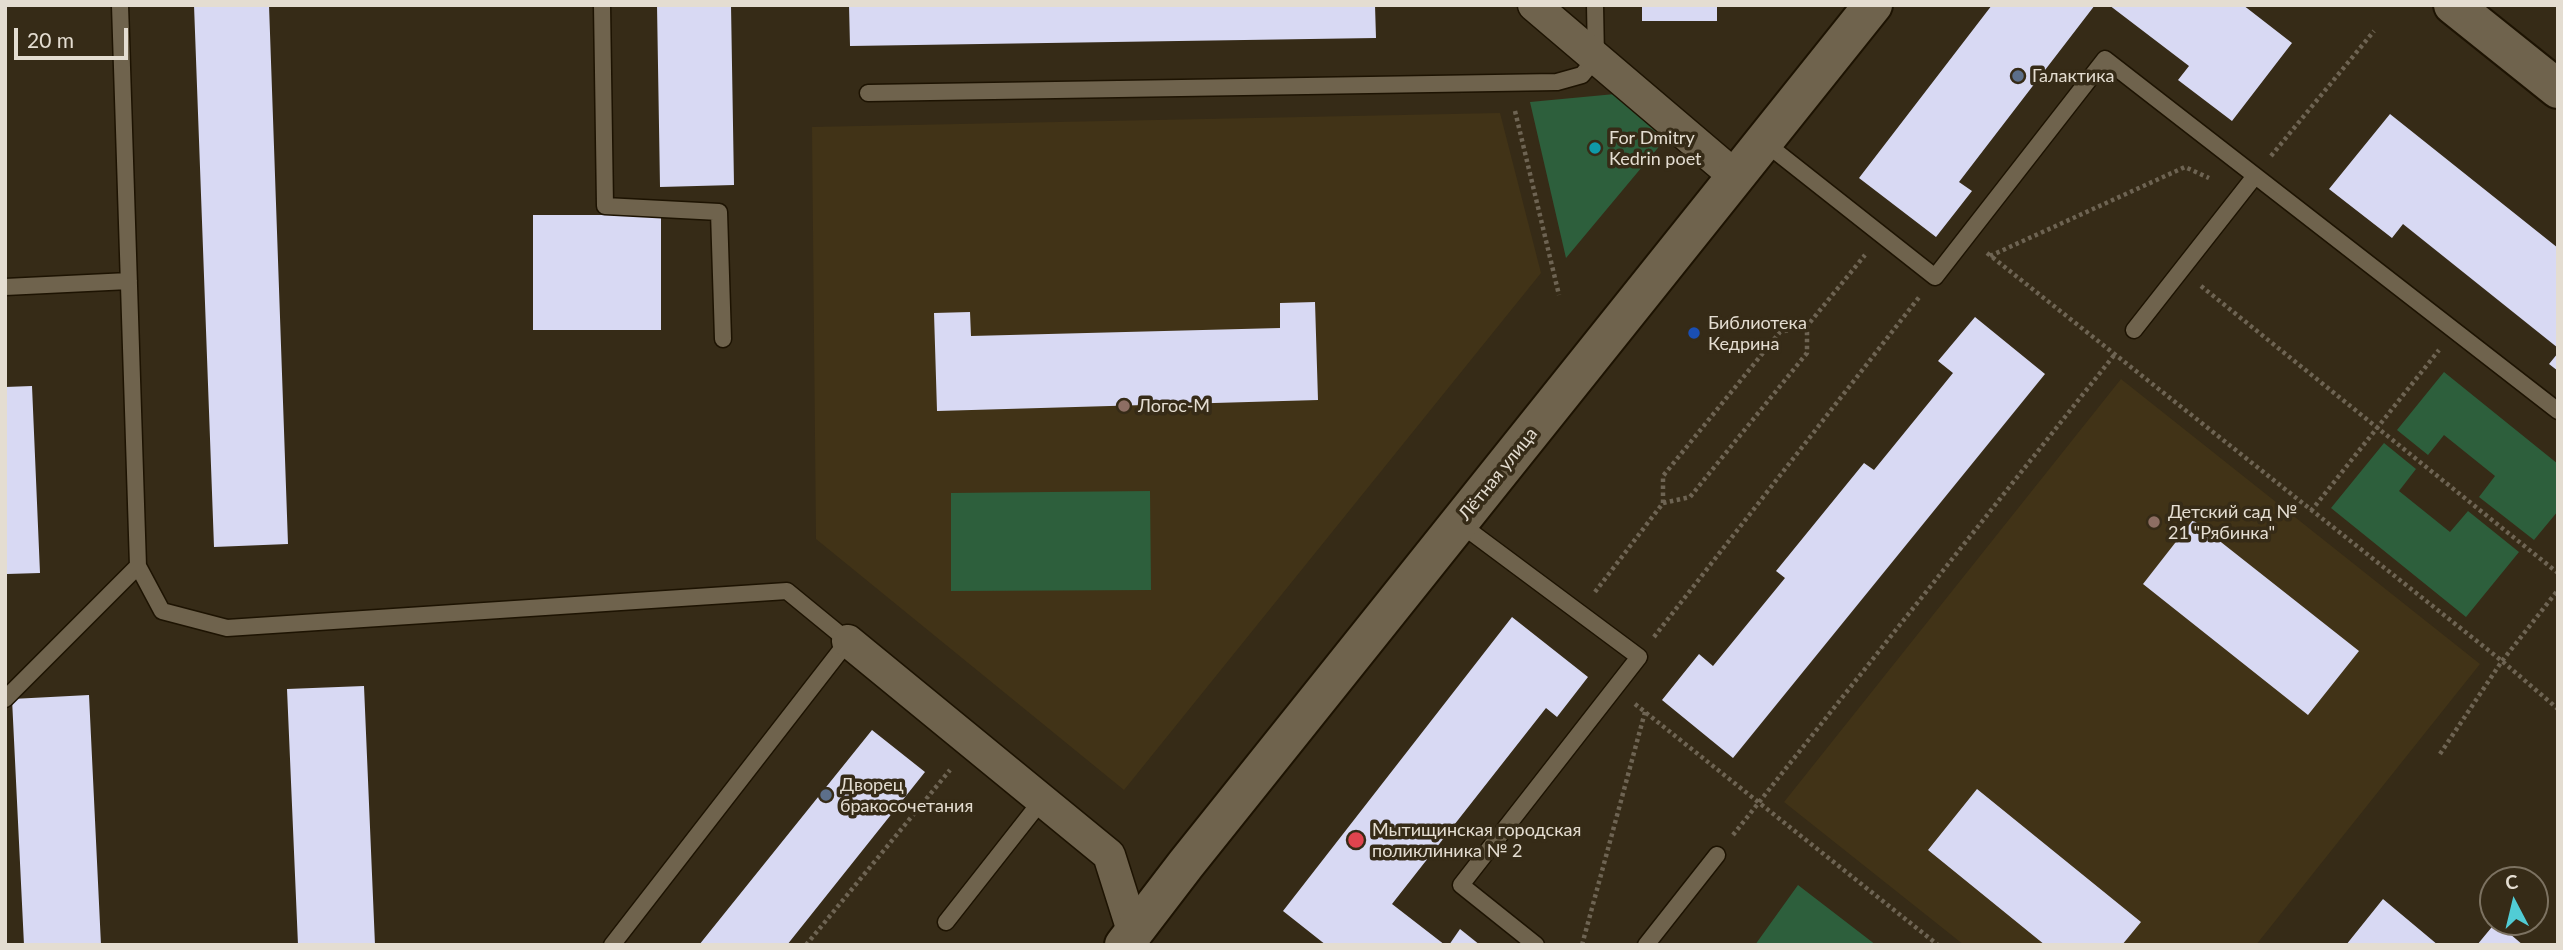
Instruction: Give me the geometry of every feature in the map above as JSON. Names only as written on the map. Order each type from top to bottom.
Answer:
[{"type":"street","points":[[1534,5],[1736,177]]},
{"type":"street","name":"Лётная улица","points":[[1135,941],[1194,853],[1873,5]]},
{"type":"street","points":[[2453,5],[2558,89]]},
{"type":"street","points":[[848,641],[1109,855],[1135,941]]},
{"type":"lane","points":[[602,5],[606,206],[719,212],[723,339]]},
{"type":"lane","points":[[868,93],[1558,82],[1582,75],[1595,58],[1595,5]]},
{"type":"lane","points":[[116,8],[129,281],[138,566],[162,611],[227,628],[786,591],[848,641],[612,945]]},
{"type":"lane","points":[[1764,142],[1935,277],[2105,59],[2558,411]]},
{"type":"lane","points":[[2134,330],[2255,176]]},
{"type":"lane","points":[[5,287],[129,281]]},
{"type":"lane","points":[[1459,523],[1639,657],[1461,884],[1536,945]]},
{"type":"lane","points":[[5,699],[138,566]]},
{"type":"lane","points":[[946,922],[1042,800]]},
{"type":"lane","points":[[1646,945],[1717,855]]},
{"type":"path","points":[[2255,176],[2374,31]]},
{"type":"path","points":[[1509,83],[1559,295]]},
{"type":"path","points":[[1990,256],[2185,167],[2241,193]]},
{"type":"path","points":[[1663,503],[1690,497],[1807,353],[1807,326],[1881,235]]},
{"type":"path","points":[[1966,237],[2502,661],[2558,709]]},
{"type":"path","points":[[2181,270],[2558,573]]},
{"type":"path","points":[[1639,657],[1935,277]]},
{"type":"path","points":[[1579,613],[1663,503],[1663,476],[1780,331],[1807,326]]},
{"type":"path","points":[[1717,855],[2134,330]]},
{"type":"path","points":[[2311,511],[2455,331]]},
{"type":"path","points":[[2440,754],[2502,661],[2558,590]]},
{"type":"path","points":[[1615,688],[1938,945]]},
{"type":"path","points":[[1582,945],[1645,712]]},
{"type":"path","points":[[806,945],[972,743]]},
{"type":"shaded area","name":"Логос-М","points":[[1500,113],[1541,273],[1124,790],[816,539],[812,127]]},
{"type":"shaded area","name":"Детский сад № 21 \"Рябинка\"","points":[[2121,379],[2480,664],[2256,945],[1964,945],[1784,802]]},
{"type":"green space","points":[[1615,94],[1667,137],[1566,258],[1530,102]]},
{"type":"green space","points":[[2444,372],[2558,464],[2558,511],[2534,540],[2479,497],[2495,476],[2444,435],[2428,455],[2397,430]]},
{"type":"green space","points":[[2384,443],[2416,469],[2399,491],[2450,532],[2468,511],[2519,552],[2466,617],[2331,508]]},
{"type":"green space","points":[[1150,491],[1151,590],[951,591],[951,493]]},
{"type":"green space","points":[[1798,885],[1876,945],[1755,945]]},
{"type":"building","points":[[194,5],[269,5],[288,544],[214,547]]},
{"type":"building","points":[[657,5],[731,5],[734,185],[660,187]]},
{"type":"building","points":[[849,5],[1375,5],[1376,38],[850,46]]},
{"type":"building","points":[[1642,5],[1717,5],[1717,21],[1642,21]]},
{"type":"building","points":[[1992,5],[2095,5],[1959,182],[1972,191],[1936,237],[1859,178]]},
{"type":"building","points":[[2109,5],[2243,5],[2292,43],[2232,121],[2178,80],[2189,66]]},
{"type":"building","points":[[2390,114],[2558,248],[2558,348],[2403,224],[2392,238],[2329,189]]},
{"type":"building","points":[[533,215],[661,215],[661,330],[533,330]]},
{"type":"building","name":"Логос-М","points":[[1315,302],[1318,400],[937,411],[934,313],[970,312],[971,336],[1280,328],[1280,303]]},
{"type":"building","points":[[1975,317],[2045,374],[1733,758],[1662,700],[1699,654],[1713,666],[1785,578],[1776,571],[1864,463],[1874,470],[1953,373],[1938,361]]},
{"type":"building","points":[[2558,353],[2558,371],[2549,364]]},
{"type":"building","points":[[32,386],[40,573],[7,574],[5,387]]},
{"type":"building","points":[[2193,520],[2359,651],[2308,715],[2143,584]]},
{"type":"building","points":[[1512,617],[1588,677],[1557,717],[1546,708],[1392,904],[1445,945],[1326,945],[1283,911]]},
{"type":"building","points":[[364,686],[375,945],[298,945],[287,689]]},
{"type":"building","points":[[89,695],[101,945],[24,945],[12,699]]},
{"type":"building","points":[[872,730],[925,772],[787,945],[699,945]]},
{"type":"building","points":[[1977,789],[2141,922],[2122,945],[2045,945],[1928,850]]},
{"type":"building","points":[[2383,899],[2438,945],[2346,945]]},
{"type":"building","points":[[1460,929],[1480,945],[1449,945]]},
{"type":"building","points":[[2484,936],[2512,936],[2523,945],[2477,945]]},
{"type":"place","name":"Галактика","points":[[2018,76]]},
{"type":"place","name":"For Dmitry Kedrin poet","points":[[1595,148]]},
{"type":"place","name":"Библиотека Кедрина","points":[[1694,333]]},
{"type":"place","name":"Логос-М","points":[[1124,406]]},
{"type":"place","name":"Детский сад № 21 \"Рябинка\"","points":[[2154,522]]},
{"type":"place","name":"Дворец бракосочетания","points":[[826,795]]},
{"type":"place","name":"Мытищинская городская поликлиника № 2","points":[[1356,840]]}]
